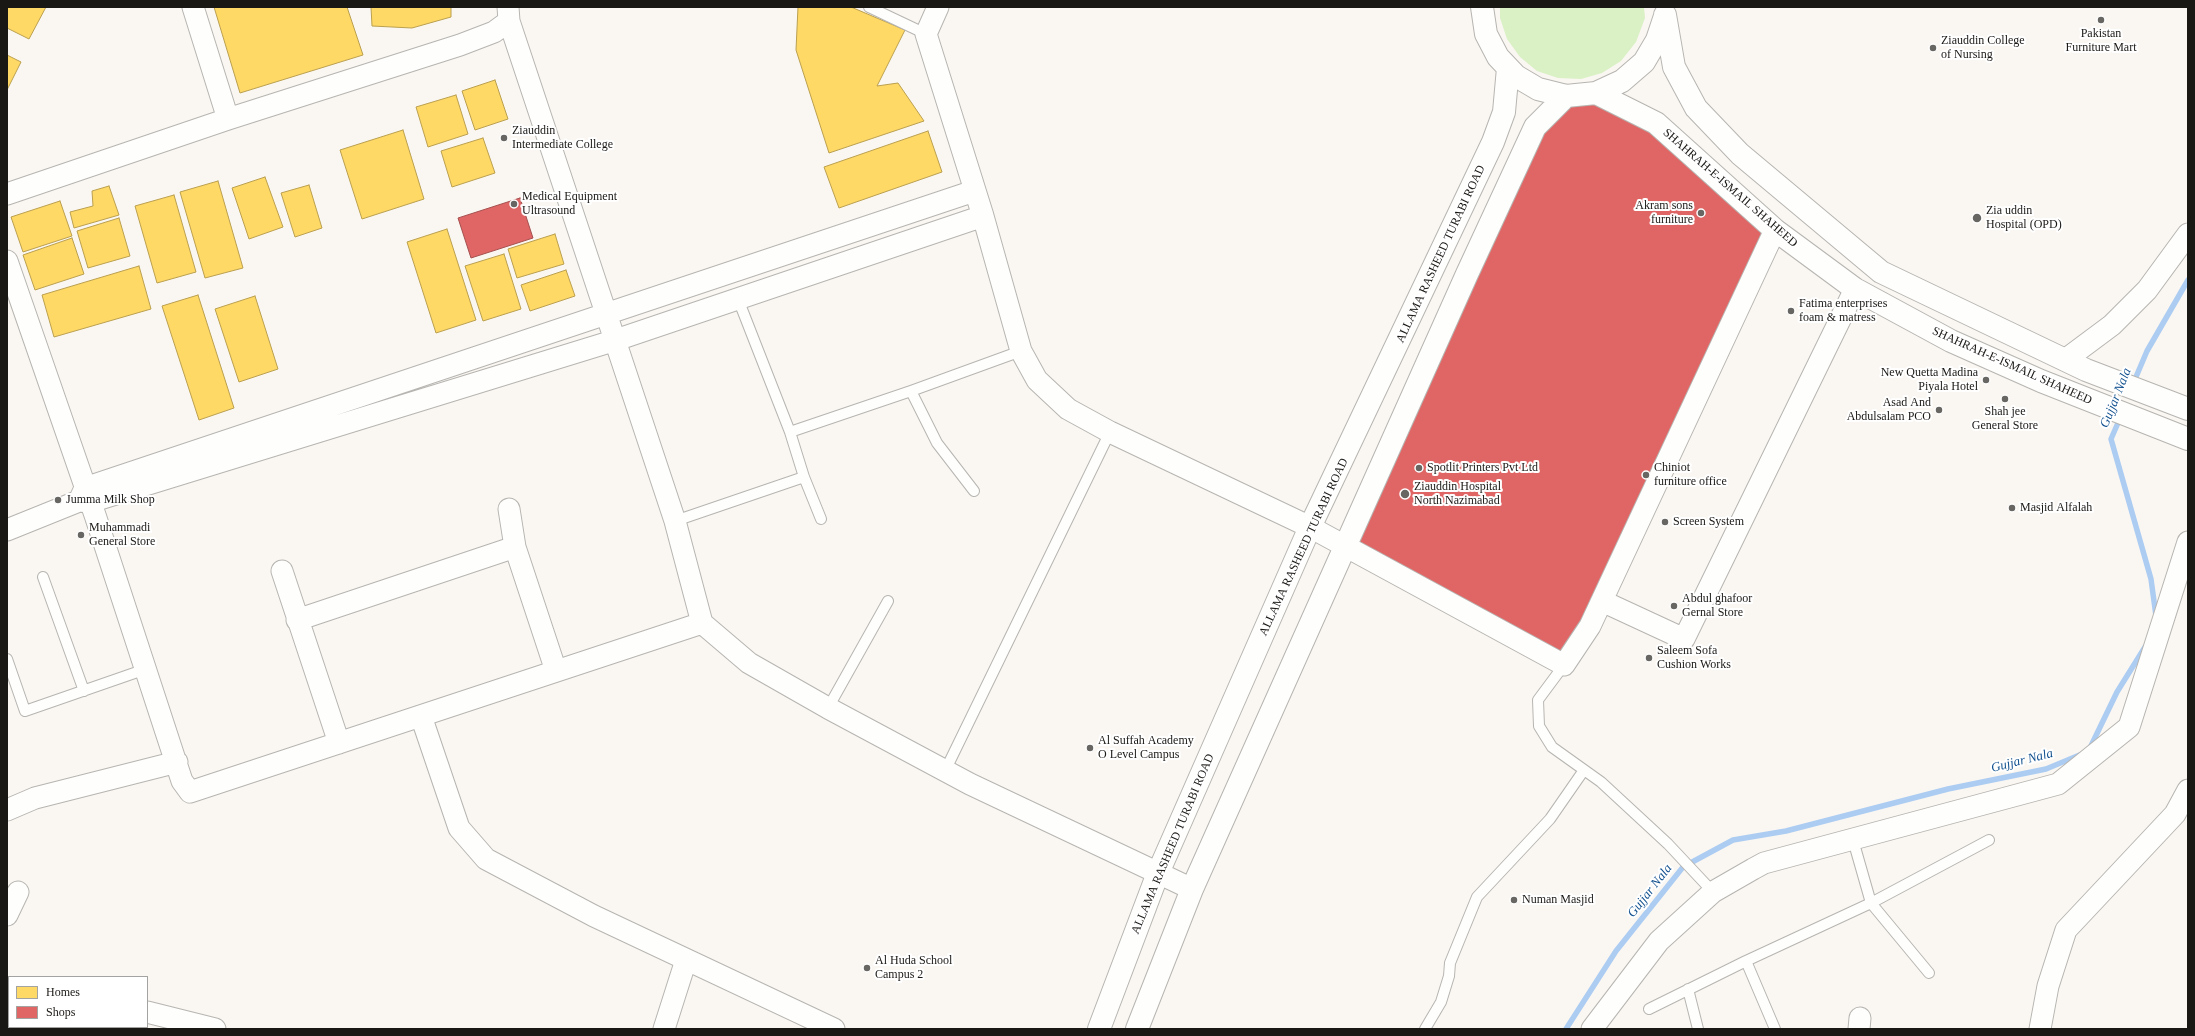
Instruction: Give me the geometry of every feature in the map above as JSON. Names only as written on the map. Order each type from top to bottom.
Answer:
[{"type":"main road","points":[[1480,8],[1486,34],[1498,57],[1508,68],[1516,76],[1538,89],[1566,96],[1596,93],[1622,81],[1644,62],[1658,40],[1665,11]]},
{"type":"main road","points":[[1665,11],[1674,67],[1696,108],[1740,154],[1881,272],[2086,370],[2188,409]]},
{"type":"main road","name":"ALLAMA RASHEED TURABI ROAD","points":[[1099,1029],[1158,873],[1310,527],[1493,142],[1504,112],[1508,68]]},
{"type":"main road","name":"SHAHRAH-E-ISMAIL SHAHEED","points":[[1596,93],[1656,123],[1775,230],[1855,289],[1951,341],[2040,381],[2188,439]]},
{"type":"main road","points":[[1137,1029],[1192,889],[1467,274],[1536,127],[1566,96]]},
{"type":"street","points":[[193,7],[228,119]]},
{"type":"street","points":[[938,7],[926,34],[983,216],[1021,351],[1037,380],[1068,409],[1110,432],[1310,527],[1564,665],[1590,626],[1775,230]]},
{"type":"street","points":[[7,194],[228,119],[460,45],[494,32],[509,14]]},
{"type":"street","points":[[509,14],[675,521],[702,623],[749,663],[828,708],[945,771],[1192,889]]},
{"type":"street","points":[[7,530],[85,497],[606,314],[974,191]]},
{"type":"street","points":[[85,497],[616,340],[983,216]]},
{"type":"street","points":[[2065,360],[2112,325],[2147,290],[2188,234]]},
{"type":"street","points":[[7,261],[85,497],[146,669],[182,781],[190,792],[702,623]]},
{"type":"street","points":[[1602,601],[1684,639],[1855,289]]},
{"type":"street","points":[[509,509],[515,547],[556,671]]},
{"type":"street","points":[[1592,1029],[1653,948],[1713,892],[1764,863],[2058,784],[2129,727],[2188,542]]},
{"type":"street","points":[[297,620],[515,547]]},
{"type":"street","points":[[282,571],[339,743]]},
{"type":"street","points":[[421,716],[459,828],[486,859],[594,916],[834,1029]]},
{"type":"street","points":[[7,810],[35,798],[177,762]]},
{"type":"street","points":[[2040,1029],[2048,986],[2066,930],[2175,814],[2188,790]]},
{"type":"street","points":[[7,915],[18,892]]},
{"type":"street","points":[[664,1029],[686,960]]},
{"type":"street","points":[[148,1012],[215,1029]]},
{"type":"lane","points":[[869,7],[926,34]]},
{"type":"lane","points":[[738,299],[790,432],[804,477],[821,519]]},
{"type":"lane","points":[[790,432],[911,391],[1021,351]]},
{"type":"lane","points":[[911,391],[937,443],[974,491]]},
{"type":"lane","points":[[945,771],[1110,432]]},
{"type":"lane","points":[[675,521],[804,477]]},
{"type":"lane","points":[[43,577],[84,690]]},
{"type":"lane","points":[[828,708],[888,601]]},
{"type":"lane","points":[[7,659],[25,711],[146,669]]},
{"type":"lane","points":[[1564,665],[1538,700],[1539,726],[1552,747],[1601,782],[1668,844],[1713,892]]},
{"type":"lane","points":[[1425,1029],[1441,1002],[1450,976],[1450,963],[1477,897],[1550,818],[1584,770]]},
{"type":"lane","points":[[1853,840],[1871,903],[1929,973]]},
{"type":"lane","points":[[1649,1009],[1746,961],[1871,903],[1989,840]]},
{"type":"lane","points":[[1746,961],[1775,1029]]},
{"type":"lane","points":[[1688,989],[1698,1029]]},
{"type":"green space","points":[[1500,7],[1644,7],[1645,18],[1636,42],[1621,61],[1602,73],[1581,79],[1558,78],[1537,71],[1520,57],[1507,39],[1500,18]]},
{"type":"building: Homes","points":[[7,7],[46,7],[29,39],[7,28]]},
{"type":"building: Homes","points":[[214,7],[347,7],[363,55],[240,93]]},
{"type":"building: Homes","points":[[371,7],[451,7],[451,17],[412,28],[372,26]]},
{"type":"building: Homes","points":[[798,7],[851,7],[905,30],[877,86],[898,83],[924,121],[829,153],[796,50]]},
{"type":"building: Homes","points":[[7,55],[21,62],[7,90]]},
{"type":"building: Homes","points":[[495,80],[508,119],[475,130],[462,91]]},
{"type":"building: Homes","points":[[456,95],[468,134],[428,147],[416,107]]},
{"type":"building: Homes","points":[[403,130],[424,199],[362,219],[340,150]]},
{"type":"building: Homes","points":[[928,131],[942,172],[839,208],[824,167]]},
{"type":"building: Homes","points":[[483,138],[495,173],[452,187],[441,151]]},
{"type":"building: Homes","points":[[265,177],[283,227],[249,239],[232,188]]},
{"type":"building: Homes","points":[[218,181],[243,268],[205,278],[180,192]]},
{"type":"building: Homes","points":[[309,185],[322,228],[295,237],[281,193]]},
{"type":"building: Homes","points":[[109,186],[119,215],[74,228],[70,212],[93,206],[92,191]]},
{"type":"building: Homes","points":[[174,195],[196,272],[157,283],[135,206]]},
{"type":"building: Homes","points":[[60,201],[72,236],[23,252],[11,217]]},
{"type":"building: Homes","points":[[119,218],[130,256],[88,268],[77,231]]},
{"type":"building: Homes","points":[[447,229],[476,320],[436,333],[407,242]]},
{"type":"building: Homes","points":[[555,234],[564,264],[517,278],[508,249]]},
{"type":"building: Homes","points":[[72,238],[84,274],[35,290],[23,255]]},
{"type":"building: Homes","points":[[504,254],[521,309],[483,321],[465,266]]},
{"type":"building: Homes","points":[[139,266],[151,309],[54,337],[42,295]]},
{"type":"building: Homes","points":[[566,270],[575,296],[530,311],[521,285]]},
{"type":"building: Homes","points":[[198,295],[234,408],[199,420],[162,306]]},
{"type":"building: Homes","points":[[255,296],[278,369],[239,382],[215,309]]},
{"type":"building: Shops","points":[[1596,95],[1655,124],[1773,230],[1564,663],[1352,543],[1537,131],[1567,98]]},
{"type":"building: Shops","points":[[520,198],[533,238],[471,258],[458,218]]},
{"type":"waterway","name":"Gujjar Nala","points":[[2133,384],[2147,351],[2188,280]]},
{"type":"waterway","name":"Gujjar Nala","points":[[2121,416],[2111,439],[2151,579],[2156,616]]},
{"type":"waterway","name":"Gujjar Nala","points":[[2089,750],[2117,692],[2145,647]]},
{"type":"waterway","name":"Gujjar Nala","points":[[1566,1029],[1616,951],[1683,867],[1733,840],[1786,831],[1948,789],[2046,769],[2082,754]]},
{"type":"place","name":"Pakistan Furniture Mart","points":[[2101,20]]},
{"type":"place","name":"Ziauddin College of Nursing","points":[[1933,48]]},
{"type":"place","name":"Ziauddin Intermediate College","points":[[504,138]]},
{"type":"place","name":"Medical Equipment Ultrasound","points":[[514,204]]},
{"type":"place","name":"Akram sons furniture","points":[[1701,213]]},
{"type":"place","name":"Zia uddin Hospital (OPD)","points":[[1977,218]]},
{"type":"place","name":"Fatima enterprises foam & matress","points":[[1791,311]]},
{"type":"place","name":"New Quetta Madina Piyala Hotel","points":[[1986,380]]},
{"type":"place","name":"Shah jee General Store","points":[[2005,399]]},
{"type":"place","name":"Asad And Abdulsalam PCO","points":[[1939,410]]},
{"type":"place","name":"Spotlit Printers Pvt Ltd","points":[[1419,468]]},
{"type":"place","name":"Chiniot furniture office","points":[[1646,475]]},
{"type":"place","name":"Ziauddin Hospital North Nazimabad","points":[[1405,494]]},
{"type":"place","name":"Jumma Milk Shop","points":[[58,500]]},
{"type":"place","name":"Masjid Alfalah","points":[[2012,508]]},
{"type":"place","name":"Screen System","points":[[1665,522]]},
{"type":"place","name":"Muhammadi General Store","points":[[81,535]]},
{"type":"place","name":"Abdul ghafoor Gernal Store","points":[[1674,606]]},
{"type":"place","name":"Saleem Sofa Cushion Works","points":[[1649,658]]},
{"type":"place","name":"Al Suffah Academy O Level Campus","points":[[1090,748]]},
{"type":"place","name":"Numan Masjid","points":[[1514,900]]},
{"type":"place","name":"Al Huda School Campus 2","points":[[867,968]]}]
